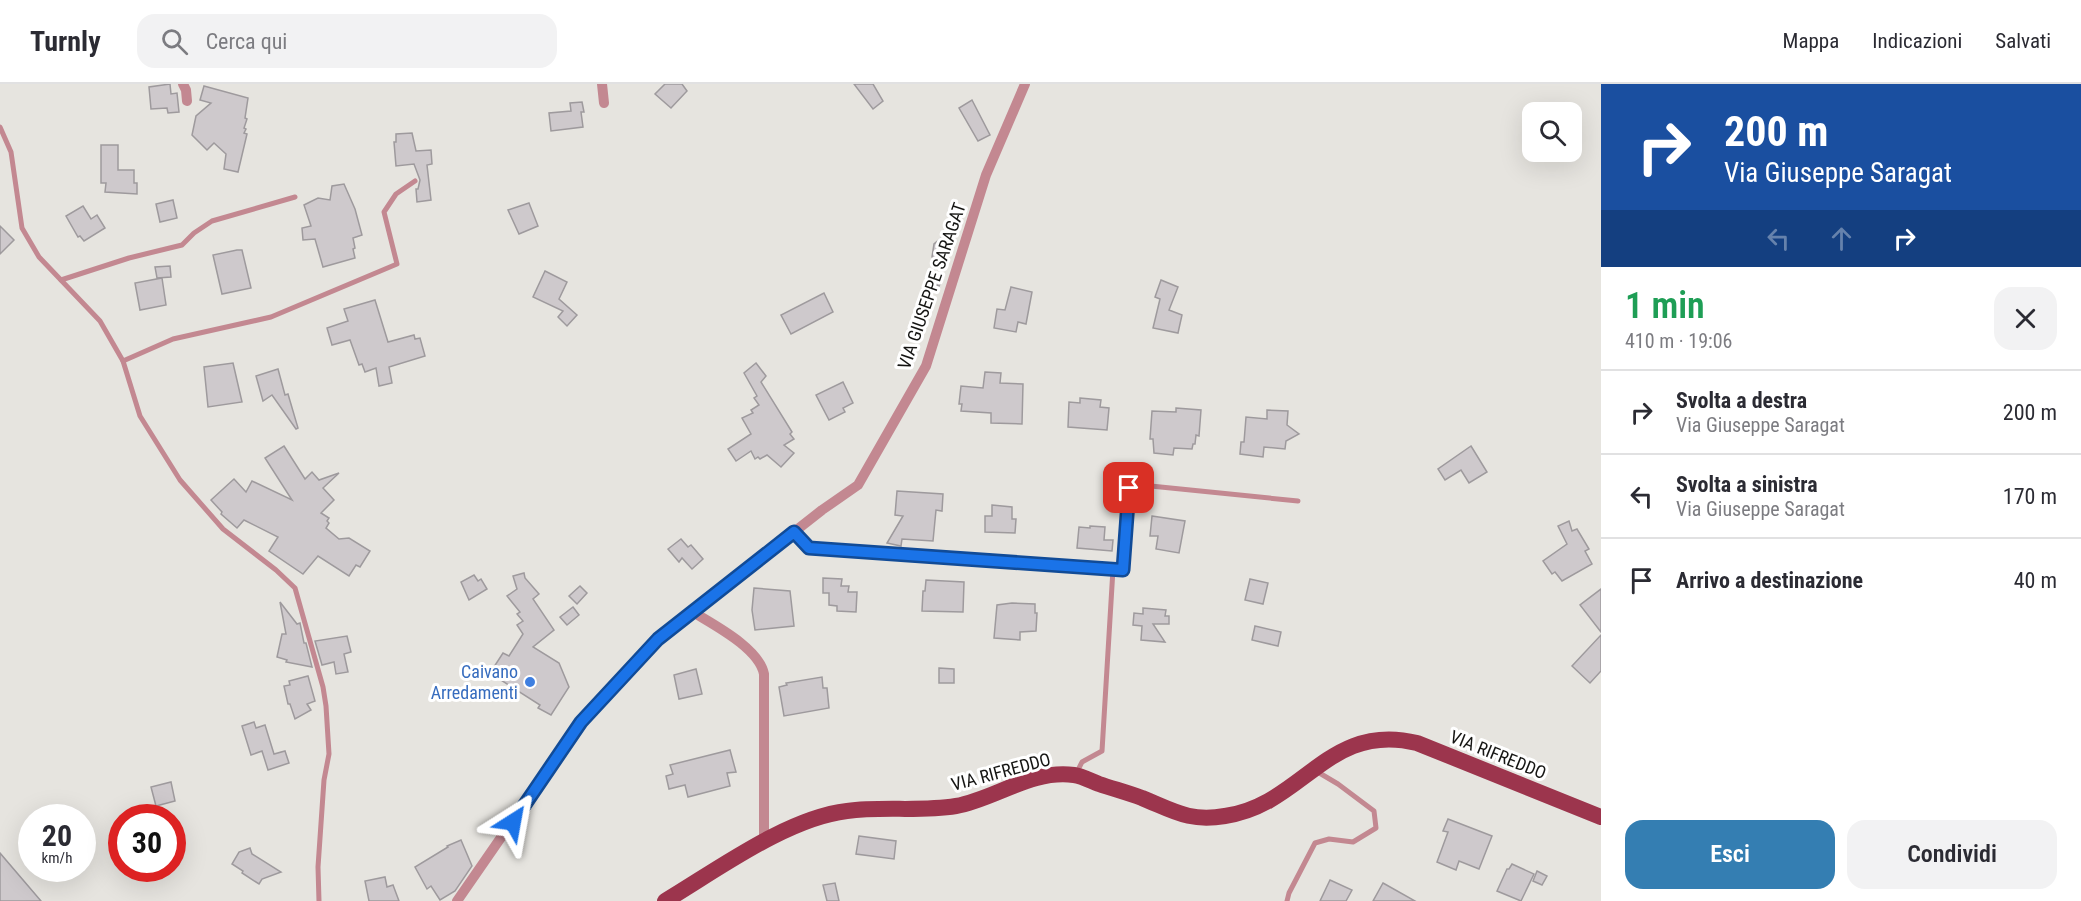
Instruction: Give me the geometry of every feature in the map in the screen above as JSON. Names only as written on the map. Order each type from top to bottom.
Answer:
[{"type":"main road","name":"VIA RIFREDDO","points":[[665,901],[792,827],[846,811],[957,806],[1036,778],[1060,774],[1075,775],[1143,799],[1174,813],[1199,818],[1225,816],[1249,810],[1273,799],[1338,753],[1359,743],[1382,739],[1417,743],[1601,817]]},
{"type":"street","points":[[183,84],[187,102]]},
{"type":"street","points":[[602,84],[604,103]]},
{"type":"street","name":"VIA GIUSEPPE SARAGAT","points":[[458,901],[581,722],[658,639],[858,484],[926,366],[986,175],[1025,84]]},
{"type":"street","points":[[794,532],[809,548],[1118,569]]},
{"type":"street","points":[[693,612],[752,652],[763,666],[764,842]]},
{"type":"lane","points":[[0,127],[11,152],[22,228],[39,257],[100,321],[123,361],[140,416],[180,480],[224,528],[295,588],[323,687],[329,754],[324,780],[318,867],[319,901]]},
{"type":"lane","points":[[123,361],[172,339],[271,316],[397,264],[384,212],[396,194],[415,181]]},
{"type":"lane","points":[[61,280],[129,258],[182,245],[194,233],[212,221],[295,197]]},
{"type":"lane","points":[[1075,775],[1082,762],[1102,751],[1118,569],[1131,484],[1298,501]]},
{"type":"lane","points":[[1287,901],[1315,843],[1329,839],[1353,842],[1376,828],[1374,811],[1338,784],[1314,770]]},
{"type":"building","points":[[170,84],[171,94],[177,93],[179,112],[168,113],[167,108],[151,109],[149,87]]},
{"type":"building","points":[[665,84],[682,84],[687,91],[671,108],[655,94]]},
{"type":"building","points":[[854,84],[873,84],[883,101],[873,109]]},
{"type":"building","points":[[204,86],[248,98],[244,128],[246,129],[244,133],[247,134],[238,172],[224,169],[226,154],[214,143],[207,150],[192,135],[196,116],[211,103],[200,100]]},
{"type":"building","points":[[972,100],[990,135],[978,141],[959,108]]},
{"type":"building","points":[[582,102],[583,127],[551,131],[549,113],[571,111],[570,103]]},
{"type":"building","points":[[412,133],[416,151],[431,150],[432,164],[427,165],[431,200],[417,202],[416,189],[418,189],[420,180],[414,164],[396,166],[394,142],[396,142],[396,134]]},
{"type":"building","points":[[101,145],[118,145],[118,170],[134,170],[137,194],[105,192],[106,183],[101,183]]},
{"type":"building","points":[[344,184],[355,209],[362,235],[353,238],[355,258],[323,267],[315,239],[303,240],[302,228],[311,226],[304,205],[318,198],[330,200],[332,186]]},
{"type":"building","points":[[173,200],[177,218],[160,222],[156,204]]},
{"type":"building","points":[[529,203],[538,226],[519,234],[508,210]]},
{"type":"building","points":[[83,206],[91,219],[97,215],[105,228],[84,241],[80,236],[78,237],[66,216]]},
{"type":"building","points":[[0,226],[14,240],[0,254]]},
{"type":"building","points":[[941,238],[951,247],[940,259],[932,257],[934,244]]},
{"type":"building","points":[[242,250],[251,288],[222,294],[213,255]]},
{"type":"building","points":[[170,266],[171,277],[157,278],[155,267]]},
{"type":"building","points":[[931,269],[944,276],[939,286],[926,280]]},
{"type":"building","points":[[545,271],[567,282],[559,299],[577,315],[567,326],[558,317],[563,311],[533,297]]},
{"type":"building","points":[[162,278],[166,305],[140,310],[135,283]]},
{"type":"building","points":[[1161,280],[1178,287],[1169,310],[1182,315],[1178,333],[1153,328],[1160,299],[1155,297]]},
{"type":"building","points":[[1011,287],[1032,292],[1026,324],[1018,322],[1016,332],[994,328],[997,309],[1005,310]]},
{"type":"building","points":[[824,293],[833,312],[791,334],[781,315]]},
{"type":"building","points":[[375,300],[388,342],[414,335],[415,339],[420,338],[425,356],[389,367],[392,383],[379,386],[376,368],[365,372],[362,364],[359,365],[350,340],[332,345],[327,328],[348,321],[344,309]]},
{"type":"building","points":[[233,363],[242,402],[208,407],[204,367]]},
{"type":"building","points":[[756,363],[766,376],[761,382],[794,439],[784,445],[794,453],[781,467],[767,455],[755,459],[751,451],[736,461],[728,449],[751,434],[742,418],[753,413],[751,410],[759,405],[754,398],[757,396],[744,373]]},
{"type":"building","points":[[278,369],[285,395],[288,394],[298,428],[296,429],[272,395],[263,401],[256,376]]},
{"type":"building","points":[[985,372],[1001,373],[1000,383],[1023,384],[1022,424],[991,423],[991,413],[961,411],[962,404],[959,404],[961,386],[983,388]]},
{"type":"building","points":[[843,382],[853,403],[843,408],[845,412],[829,420],[816,395]]},
{"type":"building","points":[[1080,398],[1101,400],[1100,407],[1109,408],[1107,430],[1068,427],[1069,402],[1080,403]]},
{"type":"building","points":[[1176,408],[1201,410],[1199,436],[1196,435],[1192,449],[1174,448],[1173,455],[1154,453],[1153,439],[1150,439],[1152,411],[1176,412]]},
{"type":"building","points":[[1267,410],[1288,411],[1287,425],[1299,434],[1286,441],[1285,449],[1264,447],[1263,457],[1240,454],[1241,442],[1244,442],[1246,417],[1267,419]]},
{"type":"building","points":[[284,446],[305,479],[312,472],[319,480],[339,473],[323,488],[334,500],[321,513],[329,518],[326,528],[339,539],[349,538],[370,551],[360,567],[356,565],[349,576],[318,556],[303,574],[269,551],[278,537],[244,520],[237,528],[221,514],[222,512],[211,500],[234,479],[246,492],[252,481],[292,500],[265,458]]},
{"type":"building","points":[[1471,446],[1487,472],[1469,483],[1461,470],[1445,480],[1438,469]]},
{"type":"building","points":[[897,491],[943,494],[942,511],[936,510],[933,541],[902,539],[901,546],[887,543],[903,516],[895,515]]},
{"type":"building","points":[[992,505],[1012,507],[1012,519],[1016,519],[1015,533],[985,532],[985,516],[992,516]]},
{"type":"building","points":[[1152,516],[1185,521],[1179,553],[1156,549],[1158,536],[1150,536]]},
{"type":"building","points":[[1569,521],[1572,531],[1577,529],[1589,549],[1585,551],[1592,564],[1562,581],[1555,572],[1552,574],[1543,561],[1567,544],[1558,526]]},
{"type":"building","points":[[1090,526],[1105,527],[1104,540],[1113,540],[1112,551],[1077,548],[1079,527],[1090,528]]},
{"type":"building","points":[[681,539],[688,547],[691,545],[703,559],[692,569],[682,558],[679,562],[668,549]]},
{"type":"building","points":[[524,573],[525,578],[539,594],[533,599],[554,630],[533,647],[559,663],[569,687],[551,715],[538,708],[540,705],[490,673],[503,653],[509,656],[523,634],[517,625],[523,621],[517,614],[520,612],[507,596],[517,589],[513,576]]},
{"type":"building","points":[[474,575],[478,581],[481,579],[487,589],[469,600],[461,582]]},
{"type":"building","points":[[823,578],[842,579],[841,586],[849,586],[848,592],[857,592],[856,612],[837,611],[837,606],[829,605],[829,593],[823,593]]},
{"type":"building","points":[[1250,579],[1268,583],[1263,604],[1245,600]]},
{"type":"building","points":[[926,580],[964,582],[963,612],[922,611]]},
{"type":"building","points":[[580,586],[587,593],[577,604],[569,596]]},
{"type":"building","points":[[754,588],[790,591],[794,626],[755,630],[752,610]]},
{"type":"building","points":[[1601,589],[1601,632],[1580,605]]},
{"type":"building","points":[[280,602],[297,624],[300,623],[312,667],[286,662],[287,660],[277,657],[282,634],[286,634]]},
{"type":"building","points":[[1035,604],[1036,631],[1020,632],[1020,640],[994,638],[997,605]]},
{"type":"building","points":[[573,607],[579,615],[567,625],[560,617]]},
{"type":"building","points":[[1143,608],[1166,610],[1165,616],[1169,616],[1169,624],[1153,624],[1165,642],[1141,640],[1142,626],[1133,625],[1134,613],[1143,614]]},
{"type":"building","points":[[1255,626],[1281,632],[1278,646],[1252,640]]},
{"type":"building","points":[[1601,635],[1601,671],[1590,683],[1572,666]]},
{"type":"building","points":[[347,636],[351,652],[344,654],[348,672],[336,674],[334,662],[322,665],[315,641]]},
{"type":"building","points":[[939,668],[954,669],[954,683],[939,683]]},
{"type":"building","points":[[696,669],[702,694],[679,699],[674,675]]},
{"type":"building","points":[[308,676],[315,701],[307,704],[311,710],[295,719],[290,704],[288,704],[284,686],[290,685],[289,681]]},
{"type":"building","points":[[822,677],[823,688],[827,688],[829,708],[784,716],[779,687],[787,685],[786,683]]},
{"type":"building","points":[[254,722],[256,728],[265,725],[274,754],[285,751],[289,763],[268,770],[262,751],[251,755],[242,726]]},
{"type":"building","points":[[730,750],[736,772],[727,773],[730,786],[688,797],[685,785],[669,789],[666,776],[673,774],[670,765]]},
{"type":"building","points":[[171,782],[175,801],[155,804],[151,787]]},
{"type":"building","points":[[1448,819],[1492,836],[1479,869],[1459,861],[1456,870],[1437,862],[1448,832],[1443,831]]},
{"type":"building","points":[[859,836],[896,841],[894,859],[856,854]]},
{"type":"building","points":[[461,840],[472,866],[455,891],[440,900],[431,886],[427,889],[415,867],[447,846]]},
{"type":"building","points":[[250,848],[252,854],[281,872],[262,879],[259,884],[242,873],[243,871],[232,864],[239,852]]},
{"type":"building","points":[[0,853],[18,874],[18,882],[25,882],[41,901],[0,901]]},
{"type":"building","points":[[1512,864],[1534,874],[1521,901],[1497,891],[1507,869]]},
{"type":"building","points":[[1537,871],[1547,876],[1542,885],[1533,881]]},
{"type":"building","points":[[385,877],[387,887],[393,885],[399,901],[369,901],[365,881]]},
{"type":"building","points":[[1330,880],[1352,890],[1346,901],[1320,901]]},
{"type":"building","points":[[835,883],[839,901],[827,901],[823,885]]},
{"type":"building","points":[[1383,883],[1415,901],[1373,901]]},
{"type":"place","name":"Caivano Arredamenti","points":[[530,682]]},
{"type":"route","points":[[513,822],[581,722],[658,639],[794,532],[809,548],[1123,570],[1129,488]]}]
